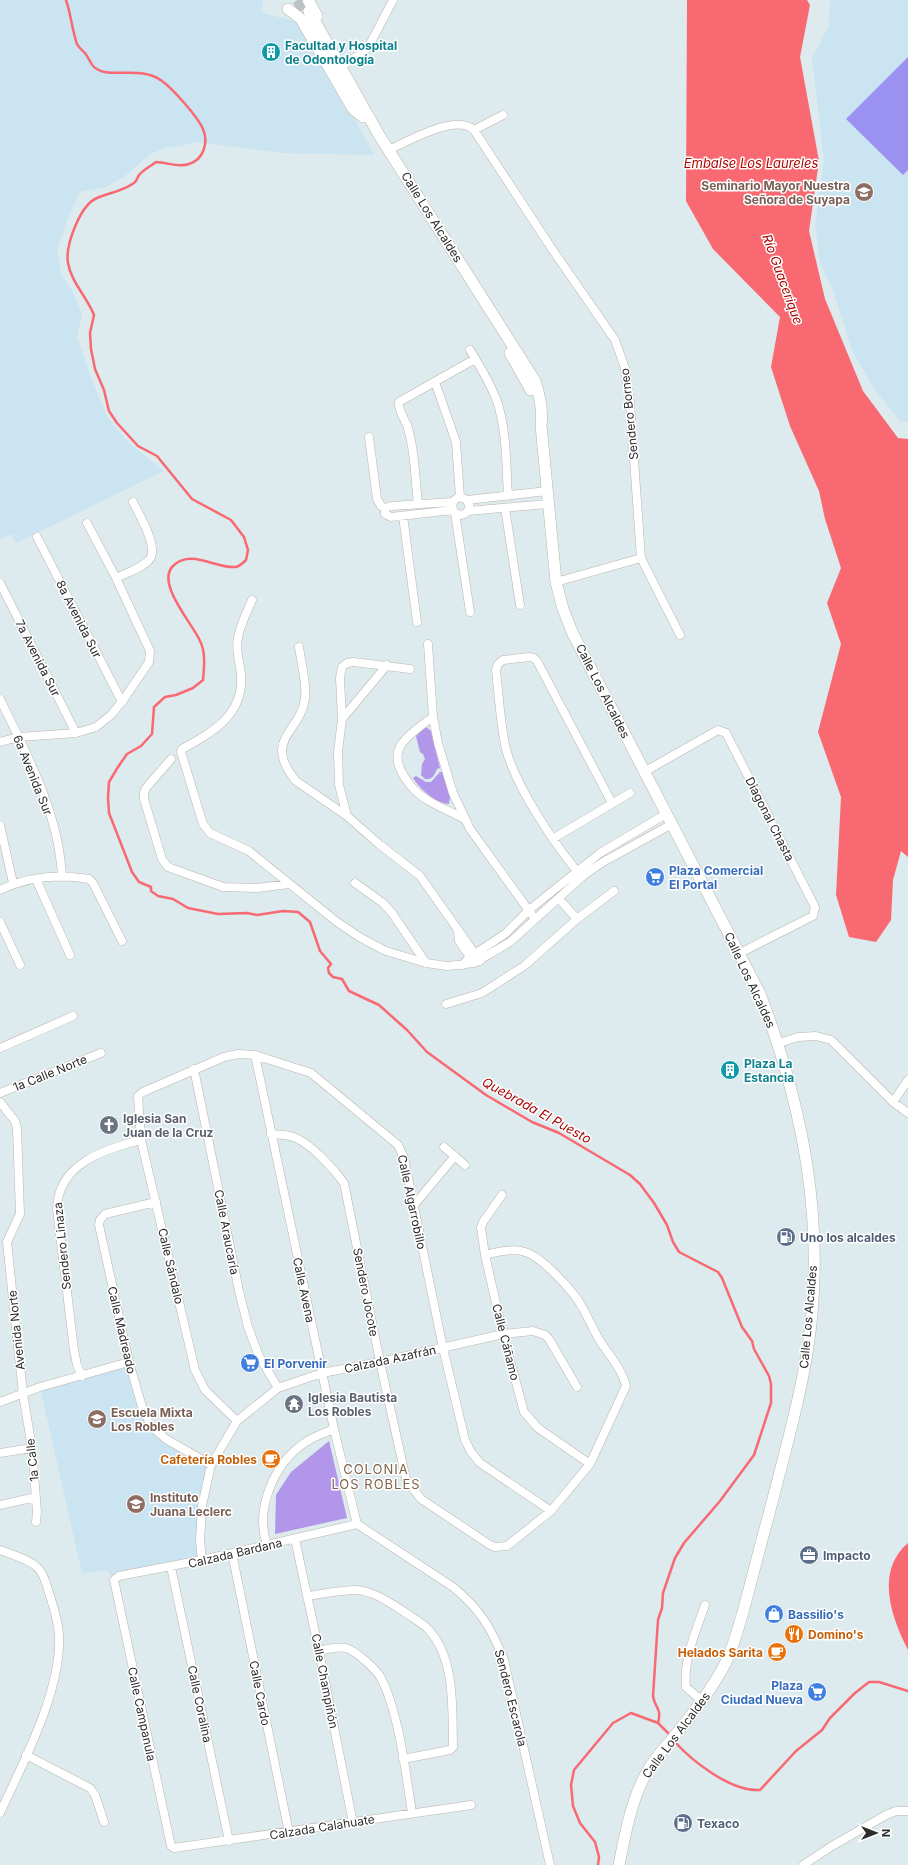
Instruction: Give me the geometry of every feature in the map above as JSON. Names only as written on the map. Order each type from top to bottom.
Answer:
[{"type":"main road","points":[[307,8],[345,64],[368,104],[379,134]]},
{"type":"main road","name":"Calle Los Alcaldes","points":[[307,8],[363,117],[529,384],[536,414],[541,425]]},
{"type":"main road","name":"Calle Los Alcaldes","points":[[307,8],[379,134],[529,370],[540,396],[543,412],[541,425],[548,504],[556,582],[563,608],[573,634],[760,994],[779,1043],[802,1129],[810,1178],[814,1232],[813,1283],[808,1346],[798,1400],[739,1625],[728,1658],[715,1683],[652,1763],[641,1782],[634,1799],[619,1865]]},
{"type":"main road","points":[[288,9],[301,18],[353,109],[363,117]]},
{"type":"street","points":[[345,64],[364,52],[369,46],[393,0]]},
{"type":"street","points":[[389,150],[451,124],[470,126],[474,130],[503,115]]},
{"type":"street","name":"Sendero Borneo","points":[[474,130],[552,249],[615,340],[625,368],[630,403],[641,558]]},
{"type":"street","points":[[470,350],[491,386],[503,423],[508,496]]},
{"type":"street","points":[[418,504],[413,452],[407,425],[399,406],[399,402],[475,359]]},
{"type":"street","points":[[435,382],[454,432],[456,442],[458,504],[470,612]]},
{"type":"street","points":[[369,437],[377,499],[381,506],[385,508],[418,504],[458,504],[470,505],[468,511]]},
{"type":"street","points":[[385,508],[385,514],[387,516],[403,516],[458,504],[547,491]]},
{"type":"street","points":[[116,578],[139,567],[149,560],[154,554],[153,545],[134,502]]},
{"type":"street","points":[[458,504],[464,514],[468,511],[548,504]]},
{"type":"street","points":[[505,508],[520,605]]},
{"type":"street","points":[[403,516],[417,622]]},
{"type":"street","points":[[0,742],[19,737],[76,733],[96,727],[111,715],[122,702],[149,662],[150,651],[116,578],[86,523]]},
{"type":"street","name":"8a Avenida Sur","points":[[37,537],[122,702]]},
{"type":"street","points":[[556,582],[641,558],[680,635]]},
{"type":"street","name":"7a Avenida Sur","points":[[0,583],[76,733]]},
{"type":"street","points":[[252,600],[238,637],[241,676],[239,697],[233,711],[221,724],[182,749],[181,756],[203,824],[206,829],[210,833],[249,851],[337,922],[361,938],[386,951],[426,963],[447,966],[462,965],[510,942],[582,878],[603,862],[672,824]]},
{"type":"street","points":[[428,644],[433,717],[438,743],[447,775],[464,819],[535,919]]},
{"type":"street","points":[[299,646],[305,700],[302,710],[285,738],[283,757],[290,774],[296,781],[347,816],[379,844],[420,876],[458,931],[465,938],[475,958]]},
{"type":"street","points":[[582,878],[539,817],[518,779],[506,749],[500,712],[496,670],[498,664],[503,660],[529,657],[534,658],[537,661],[612,803]]},
{"type":"street","points":[[347,816],[339,785],[338,752],[342,719],[340,678],[342,668],[346,663],[354,662],[410,669]]},
{"type":"street","points":[[342,719],[387,665]]},
{"type":"street","name":"6a Avenida Sur","points":[[0,699],[19,737],[45,797],[61,856],[62,877]]},
{"type":"street","points":[[433,717],[420,726],[401,745],[398,754],[399,766],[406,779],[425,799],[464,819]]},
{"type":"street","name":"Diagonal Chasta","points":[[644,772],[718,730],[726,733],[815,906],[813,916],[740,953]]},
{"type":"street","points":[[171,759],[146,788],[144,799],[162,859],[168,866],[223,887],[257,888],[289,884]]},
{"type":"street","points":[[554,838],[630,793]]},
{"type":"street","points":[[475,958],[505,934],[529,910],[576,870],[600,853],[666,814]]},
{"type":"street","points":[[0,825],[14,883]]},
{"type":"street","points":[[0,890],[14,883],[36,879],[62,877],[89,879],[93,883],[122,941]]},
{"type":"street","points":[[36,879],[70,955]]},
{"type":"street","points":[[355,882],[383,903],[392,913],[426,963]]},
{"type":"street","points":[[446,1004],[482,993],[524,966],[576,919],[614,891]]},
{"type":"street","points":[[559,899],[576,919]]},
{"type":"street","points":[[0,922],[20,965]]},
{"type":"street","points":[[0,1048],[73,1016]]},
{"type":"street","points":[[779,1043],[798,1037],[816,1036],[831,1040],[893,1102],[908,1113]]},
{"type":"street","name":"1a Calle Norte","points":[[0,1093],[101,1053]]},
{"type":"street","name":"Calle Algarrobillo","points":[[138,1096],[143,1092],[224,1057],[238,1054],[255,1055],[311,1073],[387,1134],[402,1151],[443,1348],[465,1440],[471,1452],[480,1463],[551,1511]]},
{"type":"street","name":"Calle Avena","points":[[255,1055],[334,1429],[357,1524]]},
{"type":"street","name":"Calle Araucaría","points":[[194,1069],[239,1291],[248,1327],[259,1356],[278,1388]]},
{"type":"street","points":[[893,1102],[908,1080]]},
{"type":"street","name":"Calle Sándalo","points":[[138,1096],[141,1140],[195,1370],[205,1390],[237,1421]]},
{"type":"street","name":"Avenida Norte","points":[[0,1102],[15,1121],[17,1128],[20,1214],[7,1242],[23,1396]]},
{"type":"street","name":"Sendero Jocote","points":[[271,1134],[291,1136],[304,1143],[328,1165],[344,1183],[380,1362],[406,1479],[421,1499],[495,1547],[507,1546],[551,1511]]},
{"type":"street","name":"Sendero Linaza","points":[[82,1376],[77,1364],[74,1350],[58,1223],[58,1196],[62,1185],[84,1162],[110,1149],[141,1140]]},
{"type":"street","points":[[444,1147],[465,1165]]},
{"type":"street","points":[[414,1205],[455,1156]]},
{"type":"street","name":"Calle Cáñamo","points":[[502,1195],[483,1222],[481,1228],[485,1255],[503,1334],[524,1412],[538,1428],[590,1464]]},
{"type":"street","name":"Calle Madreado","points":[[156,1202],[105,1214],[100,1220],[99,1225],[130,1362],[143,1410],[152,1427],[166,1440],[211,1465]]},
{"type":"street","points":[[485,1255],[503,1251],[524,1251],[535,1256],[549,1268],[575,1296],[600,1340],[624,1377],[626,1386],[590,1464],[551,1511]]},
{"type":"street","name":"Calzada Azafrán","points":[[202,1560],[200,1541],[202,1506],[211,1465],[237,1421],[278,1388],[322,1373],[380,1362],[503,1334],[533,1331],[545,1335],[549,1339],[577,1387]]},
{"type":"street","points":[[0,1402],[130,1362]]},
{"type":"street","name":"1a Calle","points":[[23,1396],[32,1448],[37,1512],[36,1522]]},
{"type":"street","points":[[266,1545],[263,1534],[264,1506],[278,1472],[292,1454],[302,1445],[311,1439],[334,1429]]},
{"type":"street","points":[[0,1453],[32,1448]]},
{"type":"street","points":[[0,1505],[36,1497]]},
{"type":"street","name":"Calzada Bardana","points":[[114,1580],[119,1576],[171,1567],[357,1524]]},
{"type":"street","name":"Sendero Escarola","points":[[357,1524],[453,1587],[468,1599],[481,1613],[494,1636],[504,1660],[550,1865]]},
{"type":"street","name":"Calle Champiñón","points":[[295,1539],[353,1823]]},
{"type":"street","points":[[0,1550],[31,1562],[39,1569],[45,1580],[59,1635],[57,1662],[52,1689],[26,1756],[0,1813]]},
{"type":"street","name":"Calle Cardo","points":[[232,1553],[289,1833]]},
{"type":"street","name":"Calle Coralina","points":[[171,1567],[229,1841]]},
{"type":"street","name":"Calle Campanula","points":[[114,1580],[172,1848]]},
{"type":"street","points":[[307,1596],[356,1590],[373,1594],[389,1601],[428,1629],[437,1642],[448,1670],[451,1685],[453,1746],[450,1750],[403,1758]]},
{"type":"street","points":[[702,1701],[686,1687],[685,1676],[686,1665],[704,1605]]},
{"type":"street","points":[[319,1651],[342,1647],[348,1648],[367,1663],[380,1678],[391,1704],[403,1758],[412,1813]]},
{"type":"street","points":[[26,1756],[90,1788],[95,1795],[104,1822]]},
{"type":"street","name":"Calzada Calahuate","points":[[172,1848],[289,1833],[471,1805]]},
{"type":"street","points":[[803,1865],[832,1846],[886,1815],[896,1811],[908,1811]]},
{"type":"shaded area","points":[[0,0],[263,0],[262,13],[302,23],[374,155],[283,153],[194,142],[181,146],[165,148],[150,154],[125,176],[106,187],[80,192],[68,218],[57,249],[61,274],[74,294],[82,316],[77,337],[91,378],[108,418],[129,443],[164,471],[16,543],[12,534],[0,539]]},
{"type":"shaded area","name":"Seminario Mayor Nuestra Señora de Suyapa","points":[[830,0],[908,0],[908,422],[900,421],[873,387],[852,350],[834,293],[820,262],[815,225],[824,160],[812,58],[829,26]]},
{"type":"shaded area","points":[[908,57],[908,170],[903,175],[846,119]]},
{"type":"shaded area","points":[[426,727],[431,731],[440,768],[437,769],[435,774],[429,779],[425,779],[421,775],[422,764],[425,759],[423,754],[420,752],[416,736]]},
{"type":"shaded area","points":[[440,772],[442,772],[450,797],[449,804],[438,801],[428,795],[413,778],[416,776],[426,782],[431,782]]},
{"type":"shaded area","name":"Instituto Juana Leclerc","points":[[129,1362],[152,1427],[213,1467],[203,1521],[202,1560],[114,1580],[107,1570],[82,1573],[40,1387]]},
{"type":"shaded area","points":[[329,1441],[347,1518],[275,1534],[276,1495],[291,1472]]},
{"type":"water","name":"Embalse Los Laureles","points":[[687,0],[807,0],[810,5],[800,57],[819,161],[809,231],[825,299],[863,391],[898,438],[908,439],[908,857],[901,851],[893,880],[891,920],[876,942],[849,937],[836,895],[841,797],[818,732],[841,644],[827,603],[841,568],[825,519],[819,491],[790,426],[771,367],[780,317],[713,249],[686,201]]},
{"type":"water","points":[[908,1543],[908,1650],[896,1623],[892,1609],[889,1595],[889,1580],[892,1567],[898,1554]]},
{"type":"waterway","name":"Quebrada El Puesto","points":[[66,0],[77,44],[93,66],[99,70],[107,72],[144,74],[153,76],[162,81],[185,104],[196,118],[205,134],[204,150],[194,162],[185,165],[156,162],[141,173],[136,181],[130,186],[97,198],[91,202],[80,217],[71,237],[68,263],[72,277],[94,315],[90,333],[91,349],[95,369],[104,390],[109,411],[117,423],[138,446],[157,456],[192,499],[231,520],[244,537],[248,550],[246,560],[236,567],[228,567],[196,559],[188,559],[174,565],[169,572],[169,582],[172,592],[202,645],[204,660],[203,680],[193,688],[176,695],[165,697],[154,707],[152,734],[141,746],[127,754],[109,782],[109,813],[132,872],[139,882],[151,887],[151,891],[158,896],[173,899],[188,908],[218,914],[247,913],[257,915],[283,911],[298,912],[310,922],[320,951],[331,964],[328,968],[329,973],[333,977],[342,979],[349,991],[379,1005],[407,1030],[427,1052],[486,1095],[532,1122],[559,1133],[630,1175],[640,1184],[654,1203],[667,1225],[673,1242],[679,1252],[718,1272],[722,1278],[742,1327],[752,1341],[754,1349],[769,1376],[771,1384],[771,1403],[754,1455],[720,1501],[684,1543],[675,1558],[663,1593],[662,1608],[658,1620],[653,1696],[659,1711],[658,1723]]},
{"type":"waterway","points":[[674,1741],[701,1766],[725,1781],[737,1786],[760,1790],[796,1751],[822,1730],[830,1718],[855,1693],[869,1682],[879,1682],[908,1691]]},
{"type":"waterway","points":[[598,1865],[599,1857],[595,1842],[580,1823],[573,1806],[571,1785],[574,1770],[613,1723],[631,1713],[658,1723],[670,1735]]},
{"type":"tunnel","points":[[298,0],[305,13]]},
{"type":"place","name":"Facultad y Hospital de Odontología","points":[[271,52]]},
{"type":"place","name":"Seminario Mayor Nuestra Señora de Suyapa","points":[[864,192]]},
{"type":"place","name":"Plaza Comercial El Portal","points":[[655,877]]},
{"type":"place","name":"Plaza La Estancia","points":[[730,1070]]},
{"type":"place","name":"Iglesia San Juan de la Cruz","points":[[109,1125]]},
{"type":"place","name":"Uno los alcaldes","points":[[786,1237]]},
{"type":"place","name":"El Porvenir","points":[[250,1363]]},
{"type":"place","name":"Iglesia Bautista Los Robles","points":[[294,1404]]},
{"type":"place","name":"Escuela Mixta Los Robles","points":[[97,1419]]},
{"type":"place","name":"Cafetería Robles","points":[[271,1459]]},
{"type":"place","name":"Instituto Juana Leclerc","points":[[136,1504]]},
{"type":"place","name":"Impacto","points":[[809,1555]]},
{"type":"place","name":"Bassilio's","points":[[774,1614]]},
{"type":"place","name":"Domino's","points":[[794,1634]]},
{"type":"place","name":"Helados Sarita","points":[[777,1652]]},
{"type":"place","name":"Plaza Ciudad Nueva","points":[[817,1692]]},
{"type":"place","name":"Texaco","points":[[683,1823]]},
{"type":"district","name":"COLONIA LOS ROBLES","points":[[376,1476]]},
{"type":"water label","name":"Río Guacerique","points":[[783,279]]}]
